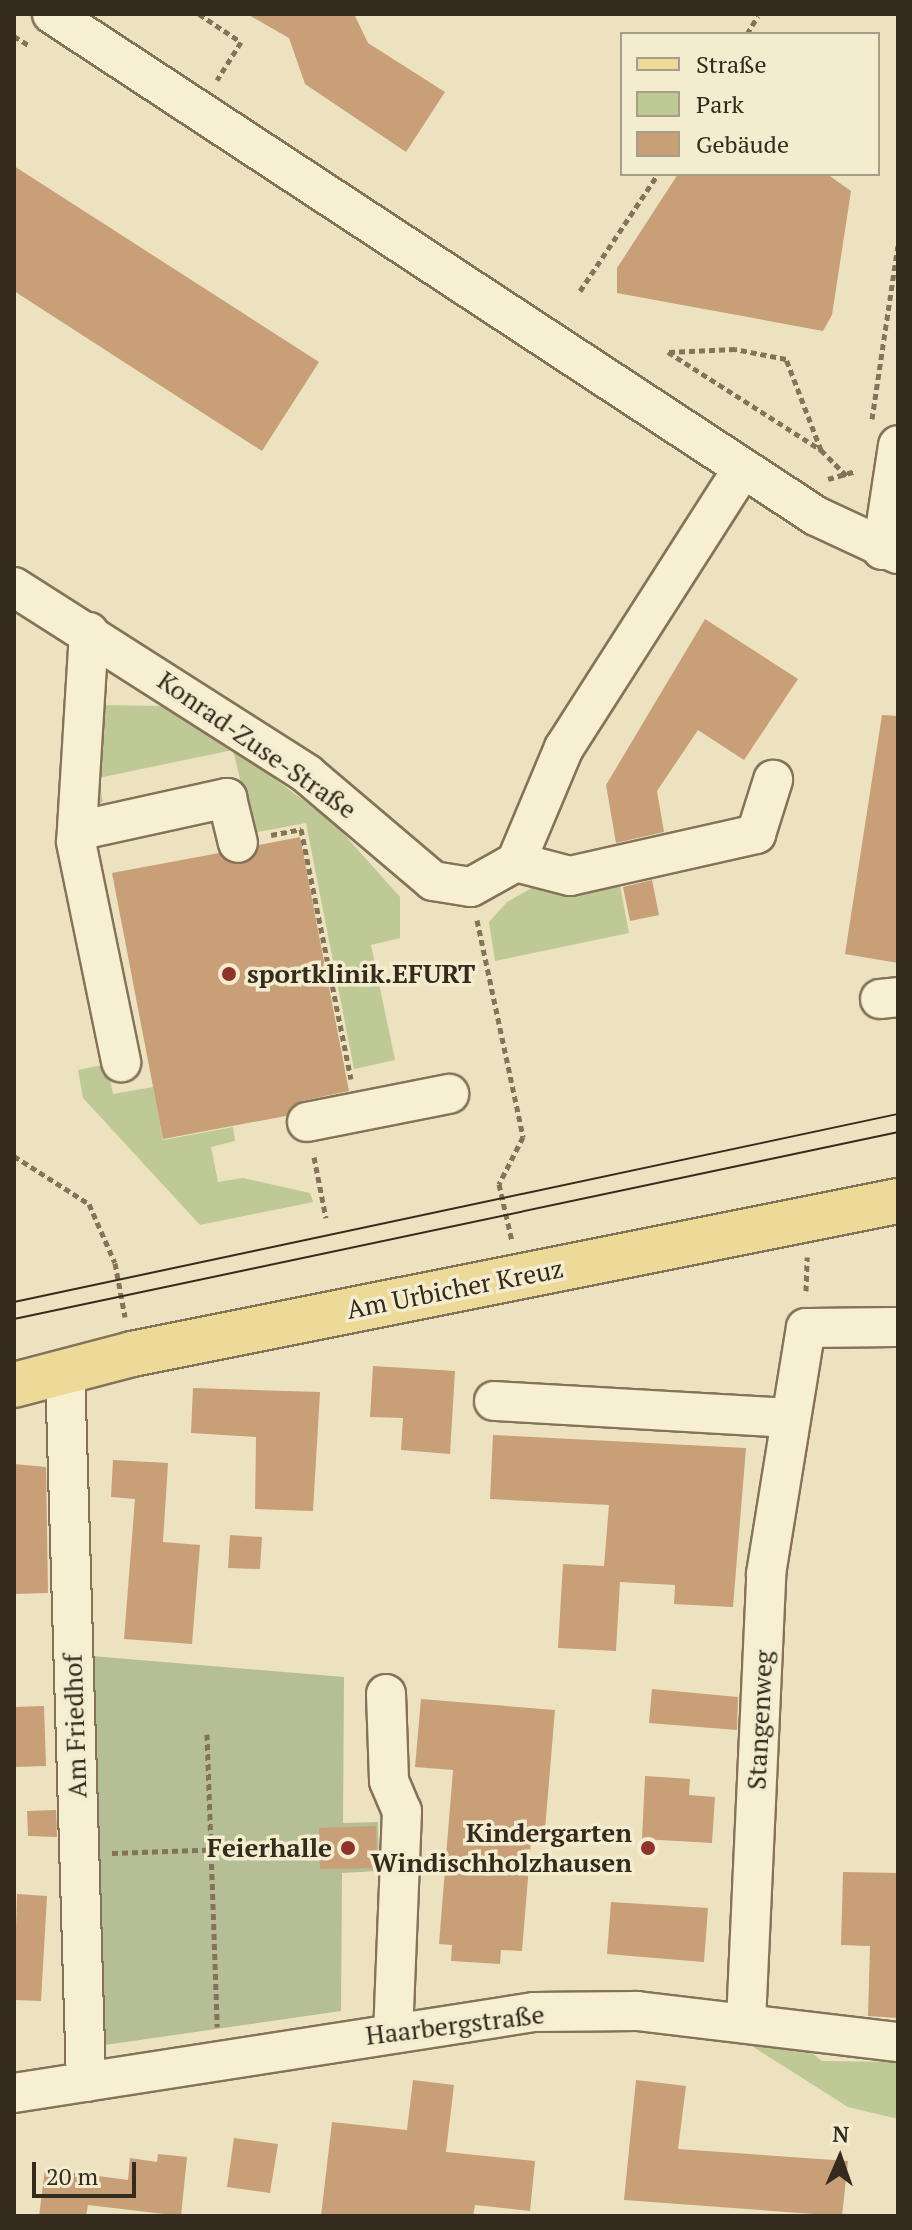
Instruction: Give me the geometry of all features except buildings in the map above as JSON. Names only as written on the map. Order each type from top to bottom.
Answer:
[{"type":"main road","name":"Am Urbicher Kreuz","points":[[14,1385],[132,1354],[898,1201]]},
{"type":"street","points":[[52,14],[732,461],[890,552]]},
{"type":"street","points":[[887,454],[890,552]]},
{"type":"street","points":[[471,887],[516,862],[564,748],[732,461]]},
{"type":"street","name":"Konrad-Zuse-Straße","points":[[14,587],[89,632],[339,797],[433,881],[471,887]]},
{"type":"street","points":[[89,632],[77,831],[121,1062]]},
{"type":"street","points":[[516,862],[570,876],[756,834],[773,780]]},
{"type":"street","points":[[77,831],[142,806],[227,798],[238,843]]},
{"type":"street","points":[[307,1122],[449,1094]]},
{"type":"street","points":[[806,1314],[898,1327]]},
{"type":"street","name":"Stangenweg","points":[[746,2022],[766,1574],[806,1314]]},
{"type":"street","name":"Am Friedhof","points":[[65,1370],[86,2082]]},
{"type":"street","points":[[494,1401],[789,1418]]},
{"type":"street","points":[[386,1694],[389,1781],[402,1811],[403,1884],[392,1905],[393,2032]]},
{"type":"street","name":"Haarbergstraße","points":[[14,2093],[534,2012],[637,2011],[898,2042]]},
{"type":"path","points":[[199,14],[241,42],[217,80]]},
{"type":"path","points":[[748,32],[758,16]]},
{"type":"path","points":[[580,291],[657,176]]},
{"type":"path","points":[[823,479],[847,476],[865,461],[887,454],[898,246]]},
{"type":"path","points":[[821,450],[786,359],[735,349],[668,352],[821,450],[847,476]]},
{"type":"path","points":[[238,843],[301,829],[357,1112]]},
{"type":"path","points":[[471,887],[523,1137],[499,1184],[520,1276]]},
{"type":"path","points":[[307,1122],[326,1218]]},
{"type":"path","points":[[14,1156],[89,1204],[115,1263],[132,1354]]},
{"type":"path","points":[[806,1314],[807,1260]]},
{"type":"path","points":[[207,1734],[218,2060]]},
{"type":"path","points":[[111,1853],[309,1846]]},
{"type":"green space","points":[[97,705],[161,706],[236,750],[334,823],[400,897],[400,938],[371,945],[395,1060],[354,1069],[306,823],[253,833],[233,750],[98,778],[103,802],[91,805]]},
{"type":"green space","points":[[619,880],[629,933],[495,961],[489,922],[507,902],[540,883]]},
{"type":"green space","points":[[107,1064],[113,1094],[153,1087],[163,1140],[233,1127],[235,1141],[211,1147],[218,1182],[243,1178],[310,1193],[313,1202],[200,1225],[83,1098],[78,1070]]},
{"type":"green space","points":[[91,1656],[344,1677],[343,1823],[378,1822],[379,1871],[342,1873],[341,2011],[98,2046]]},
{"type":"green space","points":[[744,2041],[806,2048],[822,2061],[898,2062],[898,2119],[848,2107]]},
{"type":"tram line","points":[[14,1302],[898,1114]]},
{"type":"tram line","points":[[14,1319],[898,1132]]},
{"type":"place","name":"sportklinik.EFURT","points":[[229,974]]},
{"type":"place","name":"Feierhalle","points":[[348,1848]]},
{"type":"place","name":"Kindergarten Windischholzhausen","points":[[648,1848]]}]
